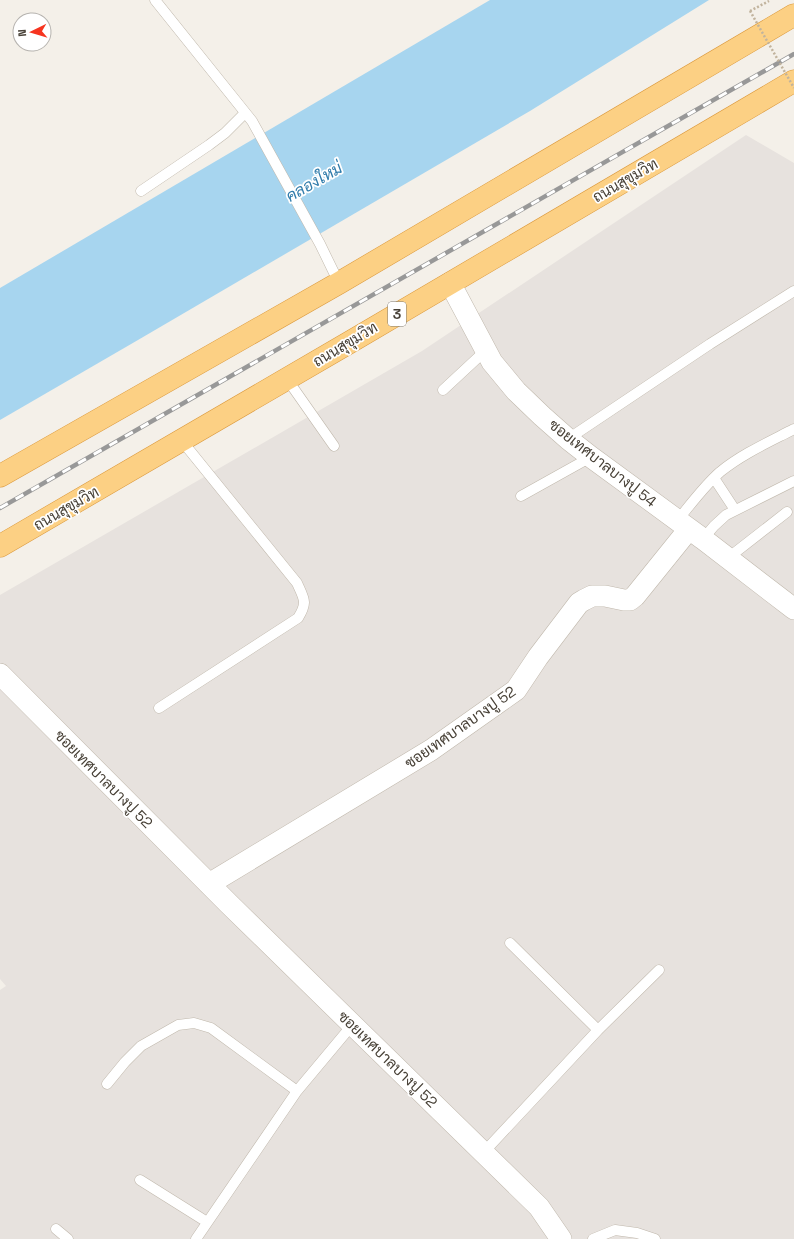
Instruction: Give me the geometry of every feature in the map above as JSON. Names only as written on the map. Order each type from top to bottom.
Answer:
[{"type":"highway","points":[[0,476],[339,283],[794,15]]},
{"type":"highway","name":"ถนนสุขุมวิท","points":[[0,546],[182,441],[794,81]]},
{"type":"street","name":"ซอยเทศบาลบางปู 54","points":[[450,283],[485,351],[492,362],[516,391],[568,439],[794,609]]},
{"type":"street","name":"ซอยเทศบาลบางปู 52","points":[[209,884],[431,750],[516,690],[538,657],[580,603],[592,596],[606,596],[630,600],[690,530]]},
{"type":"street","name":"ซอยเทศบาลบางปู 52","points":[[0,674],[209,884],[540,1207],[561,1239]]},
{"type":"lane","points":[[155,0],[248,117],[320,244],[339,283]]},
{"type":"lane","points":[[141,191],[248,117]]},
{"type":"lane","points":[[568,439],[710,344],[794,291]]},
{"type":"lane","points":[[443,390],[485,351]]},
{"type":"lane","points":[[287,379],[334,446]]},
{"type":"lane","points":[[690,530],[714,478],[719,473],[736,460],[794,429]]},
{"type":"lane","points":[[158,708],[298,618],[305,607],[303,596],[297,583],[182,441]]},
{"type":"lane","points":[[521,496],[591,457]]},
{"type":"lane","points":[[714,478],[735,510]]},
{"type":"lane","points":[[690,530],[720,520],[735,510],[794,481]]},
{"type":"lane","points":[[728,558],[787,512]]},
{"type":"lane","points":[[510,943],[598,1030]]},
{"type":"lane","points":[[484,1152],[598,1030],[659,970]]},
{"type":"lane","points":[[107,1084],[125,1062],[141,1046],[178,1025],[194,1023],[212,1028],[297,1090]]},
{"type":"lane","points":[[196,1239],[297,1090],[353,1024]]},
{"type":"lane","points":[[140,1180],[207,1222]]},
{"type":"lane","points":[[56,1229],[68,1239]]},
{"type":"lane","points":[[593,1239],[615,1230],[637,1233],[655,1239]]},
{"type":"path","points":[[768,1],[750,11],[794,88]]},
{"type":"shaded area","points":[[746,135],[794,163],[794,1239],[0,1239],[0,990],[6,986],[0,979],[0,595],[422,351]]},
{"type":"water","name":"คลองใหม่","points":[[490,0],[709,0],[530,111],[0,420],[0,288]]},
{"type":"railway","points":[[0,508],[794,54]]}]
